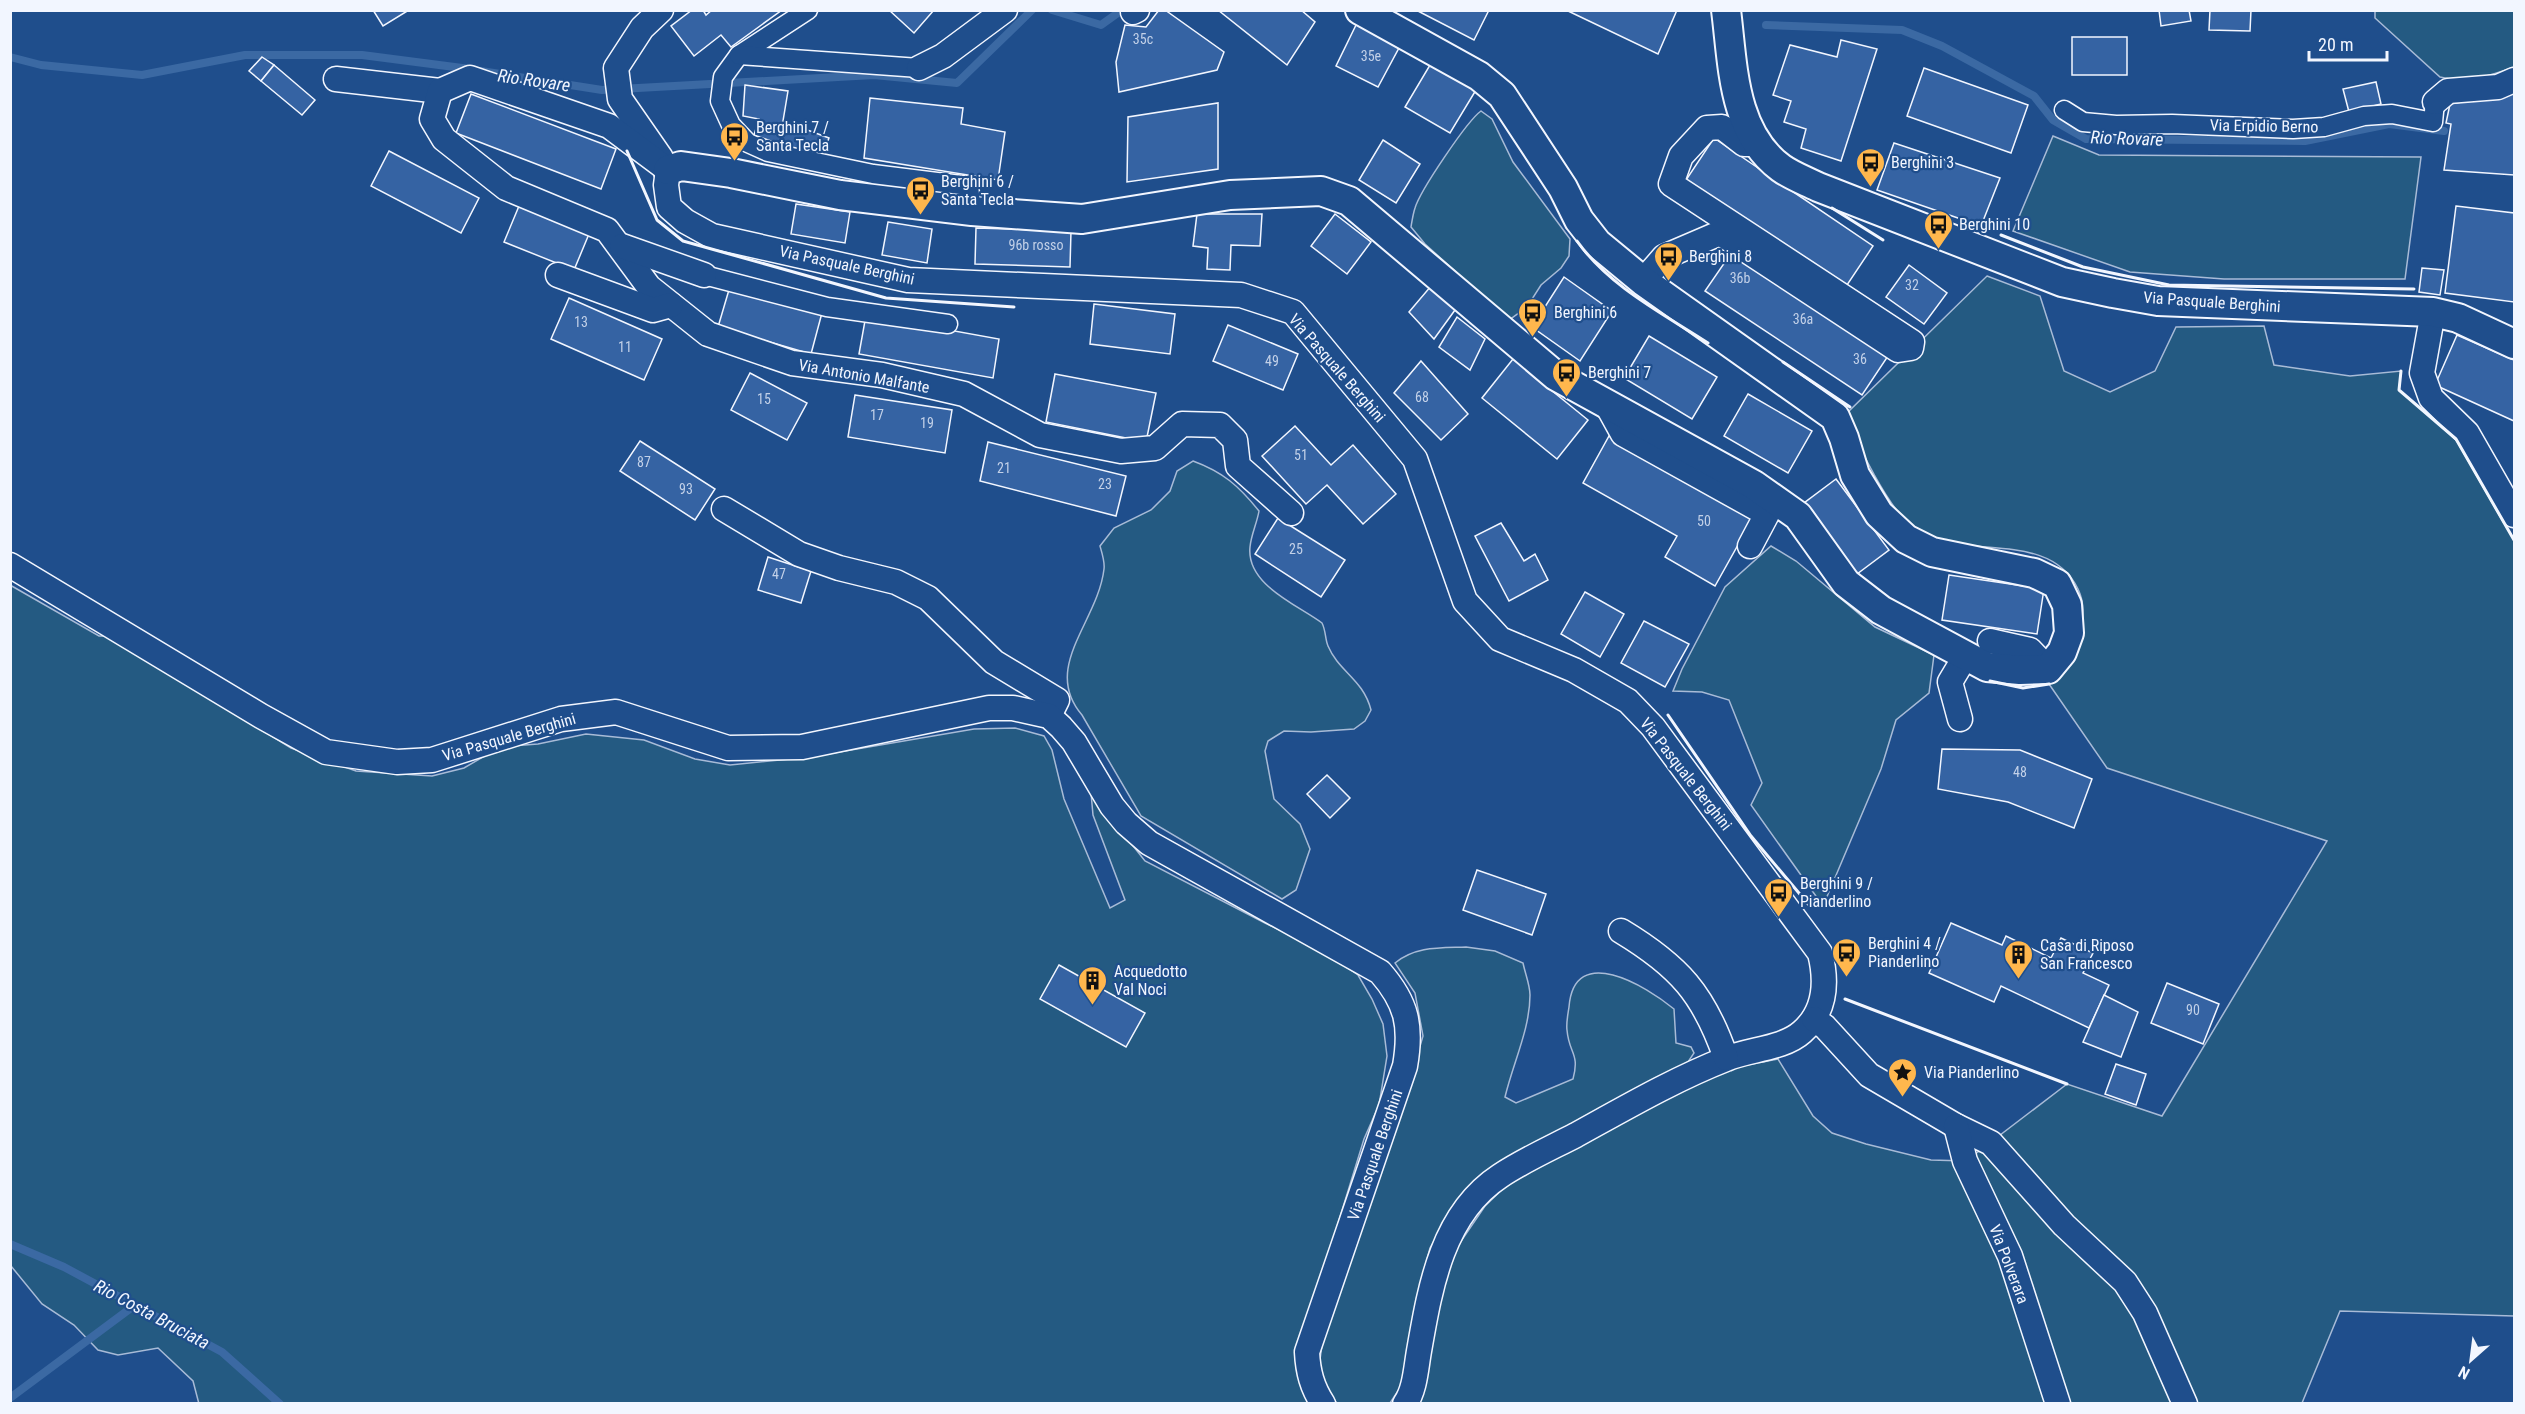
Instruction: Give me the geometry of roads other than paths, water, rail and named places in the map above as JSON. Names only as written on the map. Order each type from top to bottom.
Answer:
[{"type":"street","points":[[661,10],[642,28],[616,68],[620,99],[654,145],[669,170]]},
{"type":"street","points":[[808,10],[739,56],[723,77],[720,101],[731,125],[748,143],[768,152],[873,174],[969,186],[972,211]]},
{"type":"street","points":[[739,56],[919,68],[943,56],[1005,10]]},
{"type":"street","points":[[669,170],[681,166],[732,172],[840,195],[972,211],[1082,219],[1230,195],[1321,191],[1348,201],[1556,376],[1754,485],[1798,516],[1846,583],[1881,610],[1987,667],[2020,670],[2048,669],[2062,652],[2069,633],[2067,605],[2057,584],[2034,573],[1932,552],[1906,539],[1879,514],[1855,475],[1845,438],[1835,417],[1643,281],[1597,243],[1579,220],[1563,188],[1502,95],[1479,76],[1360,10]]},
{"type":"street","name":"Via Pasquale Berghini","points":[[1726,10],[1736,89],[1744,121],[1759,144],[1780,167],[1818,187],[2062,282],[2158,301],[2433,312],[2458,318],[2514,344]]},
{"type":"street","points":[[336,79],[440,91],[470,78],[609,126],[669,170]]},
{"type":"street","name":"Via Erpidio Berno","points":[[2064,110],[2082,122],[2116,125],[2172,124],[2293,129],[2324,127],[2364,116],[2392,114],[2433,122],[2435,102],[2448,91],[2498,87],[2514,80]]},
{"type":"street","name":"Via Antonio Malfante","points":[[440,91],[432,119],[444,139],[506,188],[607,230],[622,246],[649,287],[708,334],[792,363],[882,375],[964,394],[1040,435],[1121,451],[1155,448],[1182,424],[1220,425],[1234,440],[1238,466],[1291,513]]},
{"type":"street","name":"Via Pasquale Berghini","points":[[1643,281],[1664,257],[1720,232],[1898,350],[1911,348],[1912,342],[1671,184],[1680,156],[1707,128],[1722,127],[1744,144],[1759,144]]},
{"type":"street","name":"Via Pasquale Berghini","points":[[669,170],[666,185],[669,207],[685,221],[712,236],[908,280],[1241,295],[1293,312],[1415,459],[1465,601],[1500,639],[1574,670],[1628,701],[1653,727],[1820,952],[1826,978],[1814,1019]]},
{"type":"street","name":"Via Antonio Malfante","points":[[622,246],[704,275],[827,307],[948,324]]},
{"type":"street","points":[[558,275],[653,310],[671,305]]},
{"type":"street","points":[[2433,312],[2422,373],[2431,398],[2467,433],[2514,515]]},
{"type":"street","points":[[1606,405],[1623,434],[1767,514],[1749,546]]},
{"type":"street","points":[[724,509],[799,554],[839,568],[896,582],[928,598],[994,662],[1057,700],[1049,716]]},
{"type":"street","name":"Via Pasquale Berghini","points":[[10,565],[261,716],[326,752],[350,756],[397,762],[432,760],[561,719],[616,712],[728,748],[802,747],[989,708],[1031,710],[1049,716],[1074,742],[1112,806],[1126,823],[1149,843],[1380,972],[1398,993],[1408,1027],[1405,1066],[1307,1352],[1308,1372],[1323,1404]]},
{"type":"street","points":[[1990,641],[2030,650],[2048,669]]},
{"type":"street","points":[[1960,719],[1950,682],[1965,657]]},
{"type":"street","points":[[1621,931],[1648,948],[1688,981],[1716,1029],[1726,1058]]},
{"type":"street","points":[[1405,1404],[1413,1383],[1437,1264],[1455,1228],[1477,1196],[1500,1176],[1616,1113],[1726,1058],[1786,1041],[1801,1033],[1814,1019],[1825,1027],[1869,1075],[1956,1126],[1991,1143],[2064,1225],[2125,1282],[2153,1329],[2185,1404]]},
{"type":"street","name":"Via Polverara","points":[[1956,1126],[1965,1161],[2010,1256],[2058,1404]]},
{"type":"waterway","name":"Rio Rovare","points":[[481,71],[602,90],[874,75],[957,83],[1032,10]]},
{"type":"waterway","name":"Rio Rovare","points":[[1052,10],[1101,25],[1122,10]]},
{"type":"waterway","name":"Rio Rovare","points":[[1766,25],[1902,30],[1942,46],[2034,96],[2053,120],[2086,139],[2305,141],[2389,124],[2444,131]]},
{"type":"waterway","name":"Rio Rovare","points":[[10,57],[41,65],[142,75],[245,55],[362,55],[470,69]]},
{"type":"waterway","name":"Rio Costa Bruciata","points":[[10,1244],[64,1267],[222,1352],[280,1404]]},
{"type":"waterway","points":[[10,1398],[135,1305]]},
{"type":"place","name":"Berghini 7 / Santa Tecla","points":[[735,162]]},
{"type":"place","name":"Berghini 3","points":[[1870,188]]},
{"type":"place","name":"Berghini 6 / Santa Tecla","points":[[920,216]]},
{"type":"place","name":"Berghini 10","points":[[1938,250]]},
{"type":"place","name":"Berghini 8","points":[[1668,282]]},
{"type":"place","name":"Berghini 6","points":[[1533,338]]},
{"type":"place","name":"Berghini 7","points":[[1567,398]]},
{"type":"place","name":"Berghini 9 / Pianderlino","points":[[1779,918]]},
{"type":"place","name":"Berghini 4 / Pianderlino","points":[[1847,978]]},
{"type":"place","name":"Casa di Riposo San Francesco","points":[[2019,980]]},
{"type":"place","name":"Acquedotto Val Noci","points":[[1093,1006]]},
{"type":"place","name":"Via Pianderlino","points":[[1903,1098]]}]
